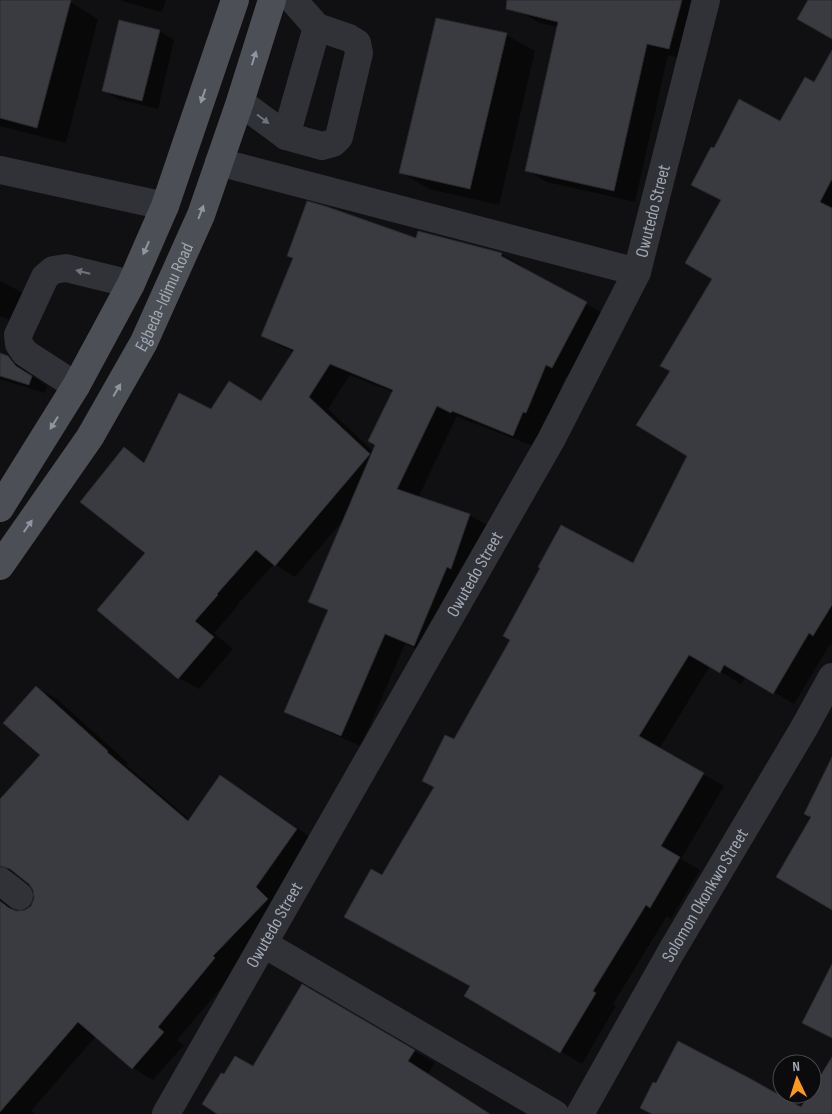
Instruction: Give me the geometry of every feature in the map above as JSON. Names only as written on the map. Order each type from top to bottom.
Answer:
[{"type":"main road","name":"Egbeda-Idimu Road","points":[[0,508],[76,386],[131,284],[165,206],[235,0]]},
{"type":"main road","name":"Egbeda-Idimu Road","points":[[0,566],[90,437],[144,342],[201,215],[240,102],[272,0]]},
{"type":"street","points":[[240,102],[286,136],[322,146],[333,143],[339,137],[359,53],[357,44],[349,38],[318,27],[293,0]]},
{"type":"street","name":"Owutedo Street","points":[[166,1114],[551,440],[637,272],[706,0]]},
{"type":"street","points":[[286,136],[318,27]]},
{"type":"street","points":[[219,162],[637,272]]},
{"type":"street","points":[[0,170],[165,206]]},
{"type":"street","points":[[76,386],[25,353],[19,344],[18,335],[44,277],[53,270],[66,268],[131,284]]},
{"type":"street","name":"Solomon Okonkwo Street","points":[[580,1114],[671,952],[804,728],[832,677]]},
{"type":"street","points":[[264,944],[554,1114]]},
{"type":"building","points":[[0,0],[71,0],[37,128],[0,118]]},
{"type":"building","points":[[507,0],[682,0],[669,49],[647,44],[614,191],[525,171],[558,22],[506,9]]},
{"type":"building","points":[[808,0],[832,0],[832,39],[797,19]]},
{"type":"building","points":[[436,18],[507,33],[470,189],[399,173]]},
{"type":"building","points":[[119,20],[160,30],[142,101],[102,91]]},
{"type":"building","points":[[832,50],[832,179],[820,202],[832,208],[832,605],[813,636],[809,633],[773,694],[724,665],[720,673],[689,655],[639,736],[704,773],[661,846],[680,857],[650,908],[646,905],[593,991],[596,993],[560,1053],[464,996],[470,986],[344,917],[371,869],[382,875],[434,787],[422,781],[445,735],[454,739],[510,640],[503,636],[561,525],[633,563],[687,456],[636,425],[670,371],[660,366],[712,279],[685,263],[721,200],[691,185],[711,147],[714,148],[739,99],[780,121],[805,77],[814,82]]},
{"type":"building","points":[[307,201],[416,238],[418,231],[502,253],[501,256],[587,302],[552,368],[546,365],[526,413],[523,412],[513,436],[437,406],[397,489],[470,514],[451,569],[447,567],[414,646],[385,634],[341,736],[284,712],[328,610],[308,602],[375,445],[368,441],[393,390],[330,364],[309,397],[370,454],[275,566],[256,550],[217,594],[195,621],[214,637],[178,679],[97,610],[145,553],[80,502],[124,447],[144,463],[179,393],[211,409],[229,381],[261,401],[294,350],[261,336],[293,258],[287,256]]},
{"type":"building","points":[[0,353],[8,356],[16,366],[32,376],[29,385],[0,376]]},
{"type":"building","points":[[36,686],[107,752],[188,821],[220,775],[297,829],[256,887],[268,899],[213,956],[215,958],[158,1027],[164,1032],[132,1069],[78,1022],[0,1112],[0,901],[17,911],[25,910],[31,906],[34,898],[33,890],[29,884],[10,869],[0,866],[0,799],[40,755],[3,723]]},
{"type":"building","points":[[832,757],[832,910],[776,877],[811,817],[804,814]]},
{"type":"building","points":[[832,964],[832,1038],[802,1023]]},
{"type":"building","points":[[302,984],[415,1050],[408,1061],[490,1114],[217,1114],[202,1104],[221,1073],[224,1074],[235,1056],[253,1066]]},
{"type":"building","points":[[678,1041],[772,1091],[772,1104],[796,1104],[801,1107],[803,1104],[822,1104],[822,1073],[832,1057],[832,1114],[652,1114],[640,1108],[653,1082],[656,1083]]}]
